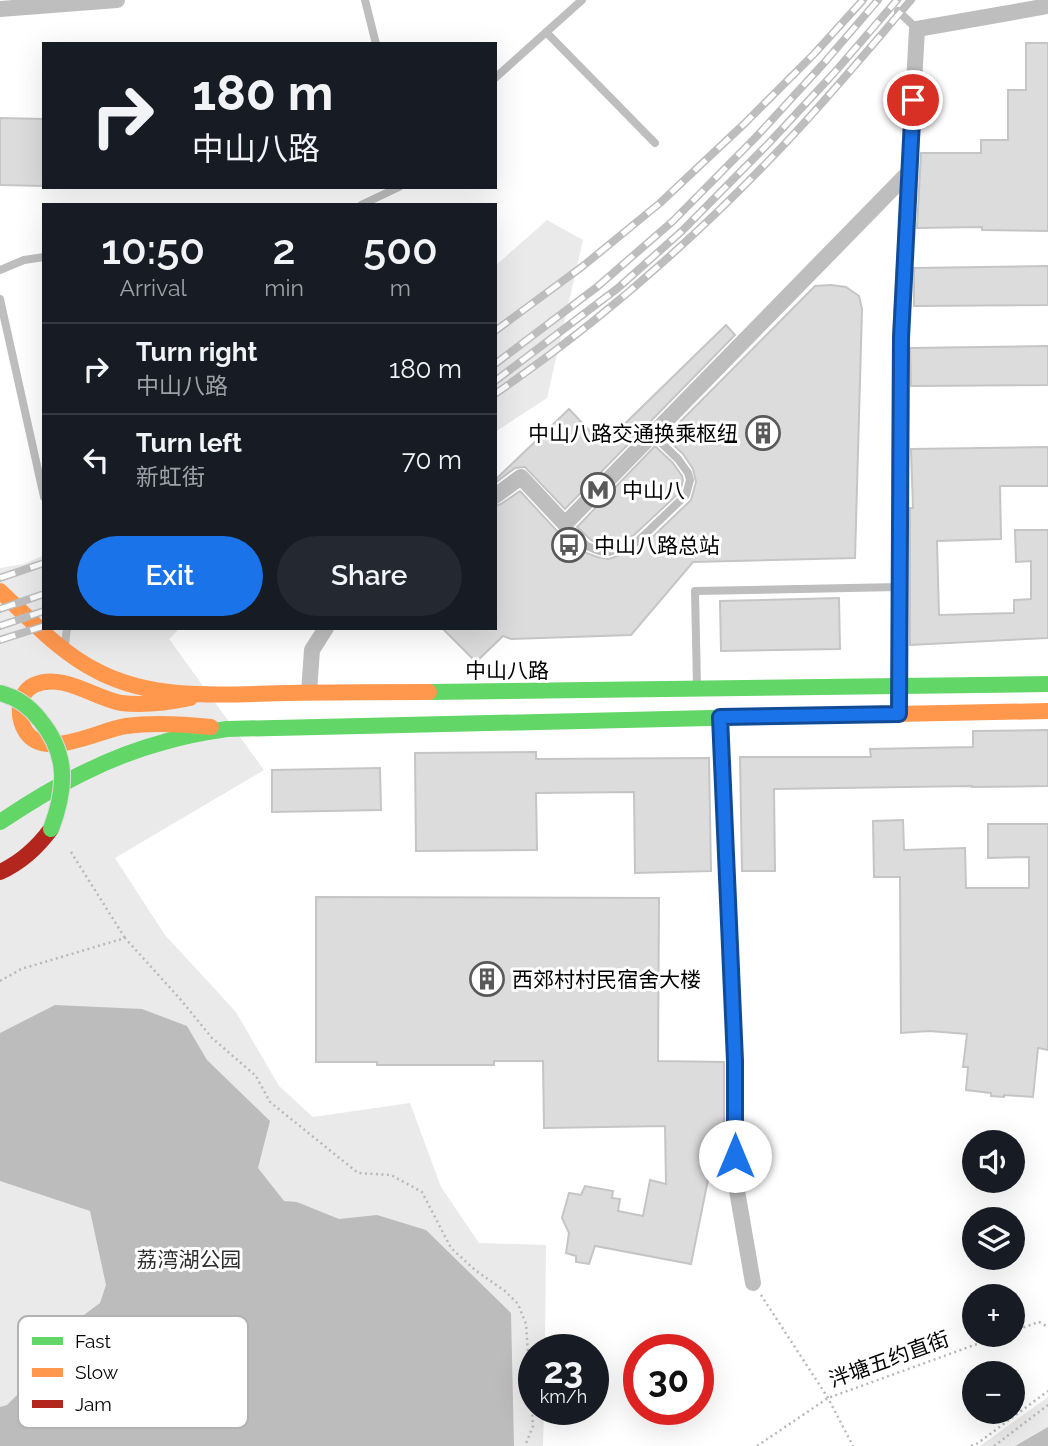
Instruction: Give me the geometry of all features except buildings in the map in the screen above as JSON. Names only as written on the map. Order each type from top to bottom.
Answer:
[{"type":"main road","name":"中山八路","points":[[0,591],[64,652],[81,664],[119,681],[203,695],[1048,684]]},
{"type":"main road","points":[[203,695],[173,701],[131,704],[101,698],[62,682],[47,682],[34,685],[26,692],[19,708],[23,727],[33,741],[48,745],[62,744],[117,728],[147,724],[227,729],[1048,711]]},
{"type":"main road","points":[[0,692],[29,709],[45,725],[56,742],[63,776],[59,811],[51,829],[32,853],[0,872]]},
{"type":"main road","points":[[0,822],[102,763],[178,737],[227,729]]},
{"type":"street","points":[[0,9],[117,0]]},
{"type":"street","points":[[899,714],[901,338],[917,29],[1048,6]]},
{"type":"street","points":[[497,494],[520,477],[565,524],[909,172]]},
{"type":"street","points":[[309,692],[312,650],[325,630]]},
{"type":"street","points":[[720,717],[735,1061],[735,1179],[753,1283]]},
{"type":"lane","points":[[365,0],[376,42]]},
{"type":"lane","points":[[497,76],[582,0]]},
{"type":"lane","points":[[898,11],[917,29]]},
{"type":"lane","points":[[546,32],[655,144]]},
{"type":"lane","points":[[365,203],[395,189]]},
{"type":"lane","points":[[0,270],[24,260],[42,257]]},
{"type":"lane","points":[[0,299],[42,488]]},
{"type":"lane","points":[[565,524],[587,546],[609,552],[637,542],[686,495],[690,480],[688,473],[678,458],[653,435]]},
{"type":"lane","points":[[697,689],[695,591],[900,587]]},
{"type":"lane","points":[[64,652],[67,630]]},
{"type":"path","points":[[71,852],[125,938],[212,1038],[256,1076],[270,1102],[358,1173],[391,1175],[422,1192],[451,1248],[518,1304],[526,1324],[533,1426],[526,1446]]},
{"type":"path","points":[[0,981],[21,969],[125,938]]},
{"type":"path","points":[[753,1283],[828,1398],[853,1446]]},
{"type":"path","points":[[1025,1327],[1039,1322],[1048,1327]]},
{"type":"path","name":"泮塘五约直街","points":[[757,1446],[828,1398],[969,1347]]},
{"type":"path","points":[[971,1446],[1048,1391]]},
{"type":"path","points":[[994,1446],[1048,1405]]},
{"type":"green space","points":[[547,220],[583,240],[547,398],[497,431],[497,264]]},
{"type":"green space","name":"荔湾湖公园","points":[[42,556],[42,630],[178,630],[169,639],[264,770],[115,858],[165,935],[236,1012],[279,1086],[313,1117],[410,1103],[441,1187],[479,1243],[546,1245],[545,1334],[518,1334],[518,1425],[544,1425],[543,1446],[0,1446],[0,568],[24,564]]},
{"type":"green space","points":[[1048,1397],[1048,1446],[980,1446],[1011,1424],[1025,1424],[1025,1414]]},
{"type":"shaded area","points":[[55,1005],[142,1009],[187,1026],[207,1060],[270,1121],[258,1168],[284,1201],[297,1202],[339,1219],[377,1215],[426,1230],[511,1313],[514,1446],[0,1446],[0,1407],[7,1405],[18,1394],[18,1428],[248,1428],[248,1316],[83,1316],[100,1303],[106,1285],[90,1211],[0,1181],[0,1033]]},
{"type":"shaded area","points":[[1048,1427],[1048,1446],[1015,1446]]},
{"type":"railway","points":[[497,330],[583,266],[660,203],[744,124],[863,0]]},
{"type":"railway","points":[[497,362],[597,287],[673,221],[757,136],[878,0]]},
{"type":"railway","points":[[497,379],[618,288],[682,231],[769,143],[897,0]]},
{"type":"railway","points":[[497,393],[607,310],[711,218],[794,133],[911,0]]},
{"type":"railway","points":[[0,578],[42,564]]},
{"type":"railway","points":[[0,609],[42,595]]},
{"type":"railway","points":[[0,626],[42,612]]},
{"type":"railway","points":[[0,640],[42,627]]},
{"type":"traffic: fast","points":[[429,692],[1048,684]]},
{"type":"traffic: fast","points":[[0,693],[17,700],[32,711],[56,746],[62,786],[51,829]]},
{"type":"traffic: fast","points":[[0,822],[58,786],[120,756],[195,734],[227,729],[846,715]]},
{"type":"traffic: slow","points":[[0,591],[71,655],[99,672],[145,688],[217,695],[429,692]]},
{"type":"traffic: slow","points":[[190,698],[156,704],[121,703],[78,687],[45,682],[26,691],[21,699],[20,713],[26,732],[35,740],[46,744],[73,741],[126,726],[168,724],[211,727]]},
{"type":"traffic: slow","points":[[846,715],[1048,711]]},
{"type":"traffic: jam","points":[[0,872],[28,854],[51,829]]},
{"type":"place","name":"中山八路交通换乘枢纽","points":[[763,433]]},
{"type":"place","name":"中山八","points":[[598,490]]},
{"type":"place","name":"中山八路总站","points":[[569,545]]},
{"type":"place","name":"西郊村村民宿舍大楼","points":[[487,979]]},
{"type":"route","points":[[735,1156],[735,1061],[720,717],[899,714],[901,338],[913,100]]}]
